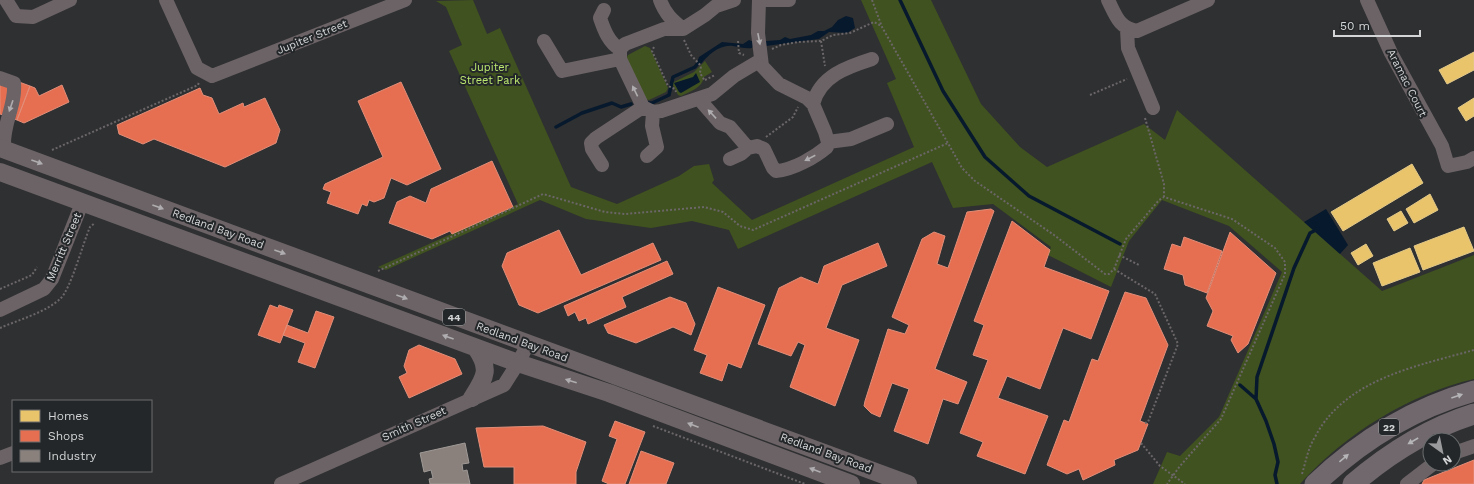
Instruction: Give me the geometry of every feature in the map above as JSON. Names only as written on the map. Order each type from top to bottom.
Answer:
[{"type":"highway","name":"22","points":[[1307,482],[1394,425],[1425,408],[1474,391]]},
{"type":"highway","name":"22","points":[[1353,484],[1394,452],[1440,428],[1474,414]]},
{"type":"main road","name":"Redland Bay Road","points":[[2,149],[904,483]]},
{"type":"main road","name":"Redland Bay Road","points":[[0,172],[518,364],[609,393],[851,484]]},
{"type":"main road","points":[[472,398],[484,379],[486,372],[483,358],[476,348]]},
{"type":"street","points":[[6,0],[16,16],[33,17],[70,0]]},
{"type":"street","points":[[166,0],[197,68],[204,72]]},
{"type":"street","name":"Jupiter Street","points":[[204,72],[212,76],[220,74],[405,0]]},
{"type":"street","points":[[544,41],[562,71],[620,54],[625,44],[656,38],[664,29],[682,32],[705,15],[717,3],[734,0]]},
{"type":"street","points":[[730,159],[741,154],[748,148],[757,146],[764,149],[776,171],[783,171],[821,152],[827,147],[828,142],[813,104],[807,98],[779,84],[762,66],[758,33],[759,0],[789,0]]},
{"type":"street","points":[[1108,0],[1119,22],[1127,29],[1137,31],[1208,0]]},
{"type":"street","name":"Aramac Court","points":[[1367,0],[1394,58],[1442,146],[1448,166],[1467,162],[1474,158]]},
{"type":"street","points":[[662,5],[670,18],[682,32]]},
{"type":"street","points":[[656,38],[662,5]]},
{"type":"street","points":[[604,10],[600,18],[603,27],[620,54],[648,110],[657,148],[647,156]]},
{"type":"street","points":[[1127,29],[1128,48],[1148,112]]},
{"type":"street","points":[[602,165],[592,149],[591,143],[596,138],[648,110],[699,99],[712,94],[761,54]]},
{"type":"street","points":[[813,104],[815,95],[820,85],[829,78],[851,66],[872,59]]},
{"type":"street","points":[[0,78],[14,83],[15,95],[3,136],[2,149]]},
{"type":"street","points":[[699,99],[720,123],[730,127],[748,148]]},
{"type":"street","points":[[828,142],[851,139],[887,124]]},
{"type":"street","name":"Merritt Street","points":[[0,310],[44,289],[52,280],[82,203]]},
{"type":"street","name":"Smith Street","points":[[281,484],[504,384],[509,380],[528,344]]},
{"type":"street","points":[[1462,450],[1474,446]]},
{"type":"street","points":[[0,458],[12,453]]},
{"type":"street","points":[[1407,484],[1423,472]]},
{"type":"path","points":[[872,0],[882,27],[962,168],[975,181],[1054,235],[1105,274],[1109,274],[1114,269],[1126,239],[1159,200],[1164,197],[1232,219],[1275,248],[1285,262],[1285,274],[1221,419],[1167,484]]},
{"type":"path","points":[[738,42],[737,47],[739,53],[743,56],[753,50],[756,46],[761,54],[781,45],[814,40],[821,41],[833,35],[850,33],[874,22],[882,27]]},
{"type":"path","points":[[682,32],[691,55],[700,65],[700,73],[705,81]]},
{"type":"path","points":[[656,38],[652,50],[668,86],[674,89]]},
{"type":"path","points":[[52,150],[198,85],[204,72]]},
{"type":"path","points":[[1090,96],[1128,78]]},
{"type":"path","points":[[1148,112],[1164,184],[1164,197]]},
{"type":"path","points":[[378,271],[543,194],[605,212],[625,214],[704,207],[723,212],[740,226],[753,230],[948,143]]},
{"type":"path","points":[[1118,256],[1139,265]]},
{"type":"path","points":[[0,289],[32,275],[37,267]]},
{"type":"path","points":[[1114,269],[1155,294],[1178,344],[1148,422],[1145,423]]},
{"type":"path","points":[[1307,482],[1309,449],[1315,435],[1330,416],[1356,392],[1377,381],[1474,350]]},
{"type":"path","points":[[652,426],[805,484]]},
{"type":"path","points":[[1141,443],[1160,466],[1184,484]]},
{"type":"green space","name":"Jupiter Street Park","points":[[473,0],[487,34],[500,28],[571,187],[617,204],[679,176],[694,166],[709,164],[714,180],[712,183],[752,220],[914,147],[887,83],[896,79],[861,0],[931,0],[981,104],[1020,147],[1047,167],[1144,124],[1165,140],[1177,110],[1382,291],[1474,255],[1474,379],[1426,395],[1380,418],[1337,449],[1300,484],[1153,484],[1167,452],[1180,456],[1219,417],[1282,272],[1229,226],[1162,200],[1129,241],[1111,287],[1048,255],[1051,247],[993,204],[953,208],[932,162],[738,249],[729,230],[692,221],[651,228],[586,219],[540,200],[386,270],[378,267],[518,204],[449,51],[462,45],[446,7],[436,1]]},
{"type":"green space","points":[[645,46],[650,48],[668,88],[666,92],[649,100],[645,99],[626,59],[628,55]]},
{"type":"green space","points":[[705,61],[712,72],[704,77],[701,84],[696,89],[681,96],[678,95],[672,83],[694,72]]},
{"type":"water","points":[[846,16],[853,18],[855,28],[847,33],[829,32],[819,39],[766,46],[766,41],[780,40],[785,37],[790,39],[811,35],[818,31],[824,31],[832,27],[838,20]]},
{"type":"water","points":[[749,40],[754,42],[752,48],[728,46],[719,48],[707,57],[701,64],[698,60],[699,57],[722,42],[743,44]]},
{"type":"water","points":[[696,73],[700,82],[681,93],[679,92],[674,83],[693,77]]},
{"type":"water","points":[[1326,209],[1348,245],[1340,254],[1304,222]]},
{"type":"building: Homes","points":[[1474,52],[1474,70],[1447,84],[1439,70]]},
{"type":"building: Homes","points":[[1474,98],[1474,116],[1466,121],[1458,108]]},
{"type":"building: Homes","points":[[1412,164],[1423,183],[1343,231],[1331,212]]},
{"type":"building: Homes","points":[[1430,194],[1438,210],[1414,223],[1406,209]]},
{"type":"building: Homes","points":[[1401,211],[1408,223],[1394,231],[1387,219]]},
{"type":"building: Homes","points":[[1464,227],[1474,251],[1423,270],[1414,246]]},
{"type":"building: Homes","points":[[1366,244],[1373,256],[1358,265],[1351,253]]},
{"type":"building: Homes","points":[[1410,248],[1420,272],[1382,286],[1373,263]]},
{"type":"building: Shops","points":[[0,75],[30,86],[17,120],[0,114]]},
{"type":"building: Shops","points":[[401,82],[441,169],[407,185],[391,178],[384,198],[374,202],[369,200],[367,206],[362,204],[358,214],[327,203],[331,192],[323,189],[325,184],[383,157],[358,101]]},
{"type":"building: Shops","points":[[62,85],[69,102],[24,123],[17,120],[30,86],[35,88],[39,96]]},
{"type":"building: Shops","points":[[200,88],[203,95],[212,98],[219,114],[243,103],[244,107],[265,98],[280,130],[276,143],[225,167],[154,139],[143,144],[119,134],[117,125]]},
{"type":"building: Shops","points":[[492,161],[513,207],[452,234],[450,231],[432,239],[389,223],[397,202],[410,196],[426,203],[431,189]]},
{"type":"building: Shops","points":[[991,209],[994,211],[935,369],[967,382],[958,404],[943,399],[928,444],[894,431],[909,389],[892,383],[880,417],[871,413],[864,406],[865,401],[888,329],[905,334],[909,325],[892,317],[922,239],[934,232],[945,236],[937,264],[948,268],[967,212]]},
{"type":"building: Shops","points":[[1012,221],[1050,250],[1044,267],[1109,291],[1091,339],[1063,328],[1040,389],[1007,376],[998,398],[1048,416],[1025,474],[977,456],[983,442],[960,433],[988,360],[973,355],[984,325],[974,321]]},
{"type":"building: Shops","points":[[559,230],[581,275],[653,243],[661,260],[538,313],[519,305],[502,266],[507,253]]},
{"type":"building: Shops","points":[[1230,232],[1276,273],[1248,344],[1238,353],[1231,340],[1233,336],[1207,326],[1213,311],[1206,298]]},
{"type":"building: Shops","points":[[1184,237],[1222,251],[1207,293],[1185,285],[1183,275],[1164,269],[1172,244],[1181,247]]},
{"type":"building: Shops","points":[[878,243],[887,266],[842,285],[826,328],[859,340],[835,406],[790,387],[805,345],[798,342],[791,356],[758,344],[779,288],[801,277],[818,284],[824,266]]},
{"type":"building: Shops","points":[[667,261],[673,274],[622,297],[626,307],[588,324],[586,318],[579,321],[575,312],[568,316],[564,306]]},
{"type":"building: Shops","points":[[718,287],[765,305],[741,368],[728,363],[722,381],[700,373],[707,355],[694,350]]},
{"type":"building: Shops","points":[[1125,292],[1146,298],[1168,345],[1140,421],[1148,424],[1138,450],[1114,460],[1115,465],[1083,480],[1079,469],[1067,474],[1047,465],[1064,420],[1069,422],[1092,359],[1098,361]]},
{"type":"building: Shops","points":[[670,297],[686,303],[695,324],[691,335],[673,327],[636,343],[608,333],[604,325]]},
{"type":"building: Shops","points":[[270,305],[278,308],[279,305],[293,310],[280,343],[258,335]]},
{"type":"building: Shops","points":[[316,311],[334,317],[315,368],[298,362],[305,343],[283,335],[287,325],[308,333]]},
{"type":"building: Shops","points":[[419,345],[455,359],[462,374],[409,398],[399,377],[407,373],[404,366],[409,350]]},
{"type":"building: Shops","points":[[615,421],[645,432],[625,484],[609,484],[602,481],[617,439],[609,436]]},
{"type":"building: Shops","points":[[543,426],[586,442],[576,472],[576,484],[514,484],[514,467],[484,467],[476,428]]},
{"type":"building: Shops","points":[[641,451],[674,463],[666,484],[629,484]]},
{"type":"building: Shops","points":[[1474,460],[1474,484],[1422,484],[1424,480],[1444,472],[1462,472],[1462,465]]},
{"type":"building: Industry","points":[[465,443],[469,463],[462,464],[463,471],[467,470],[470,484],[430,484],[429,479],[433,478],[431,470],[424,472],[420,453]]},
{"type":"waterway","points":[[900,0],[943,91],[985,157],[1029,196],[1120,244]]},
{"type":"waterway","points":[[647,103],[652,103],[669,95],[673,77],[695,67],[701,59]]},
{"type":"waterway","points":[[556,127],[582,113],[612,103],[621,107],[631,104]]},
{"type":"waterway","points":[[1256,399],[1257,377],[1294,268],[1310,233],[1318,229]]},
{"type":"waterway","points":[[1240,385],[1256,399],[1266,421],[1274,444],[1278,462],[1275,475],[1277,484]]}]
